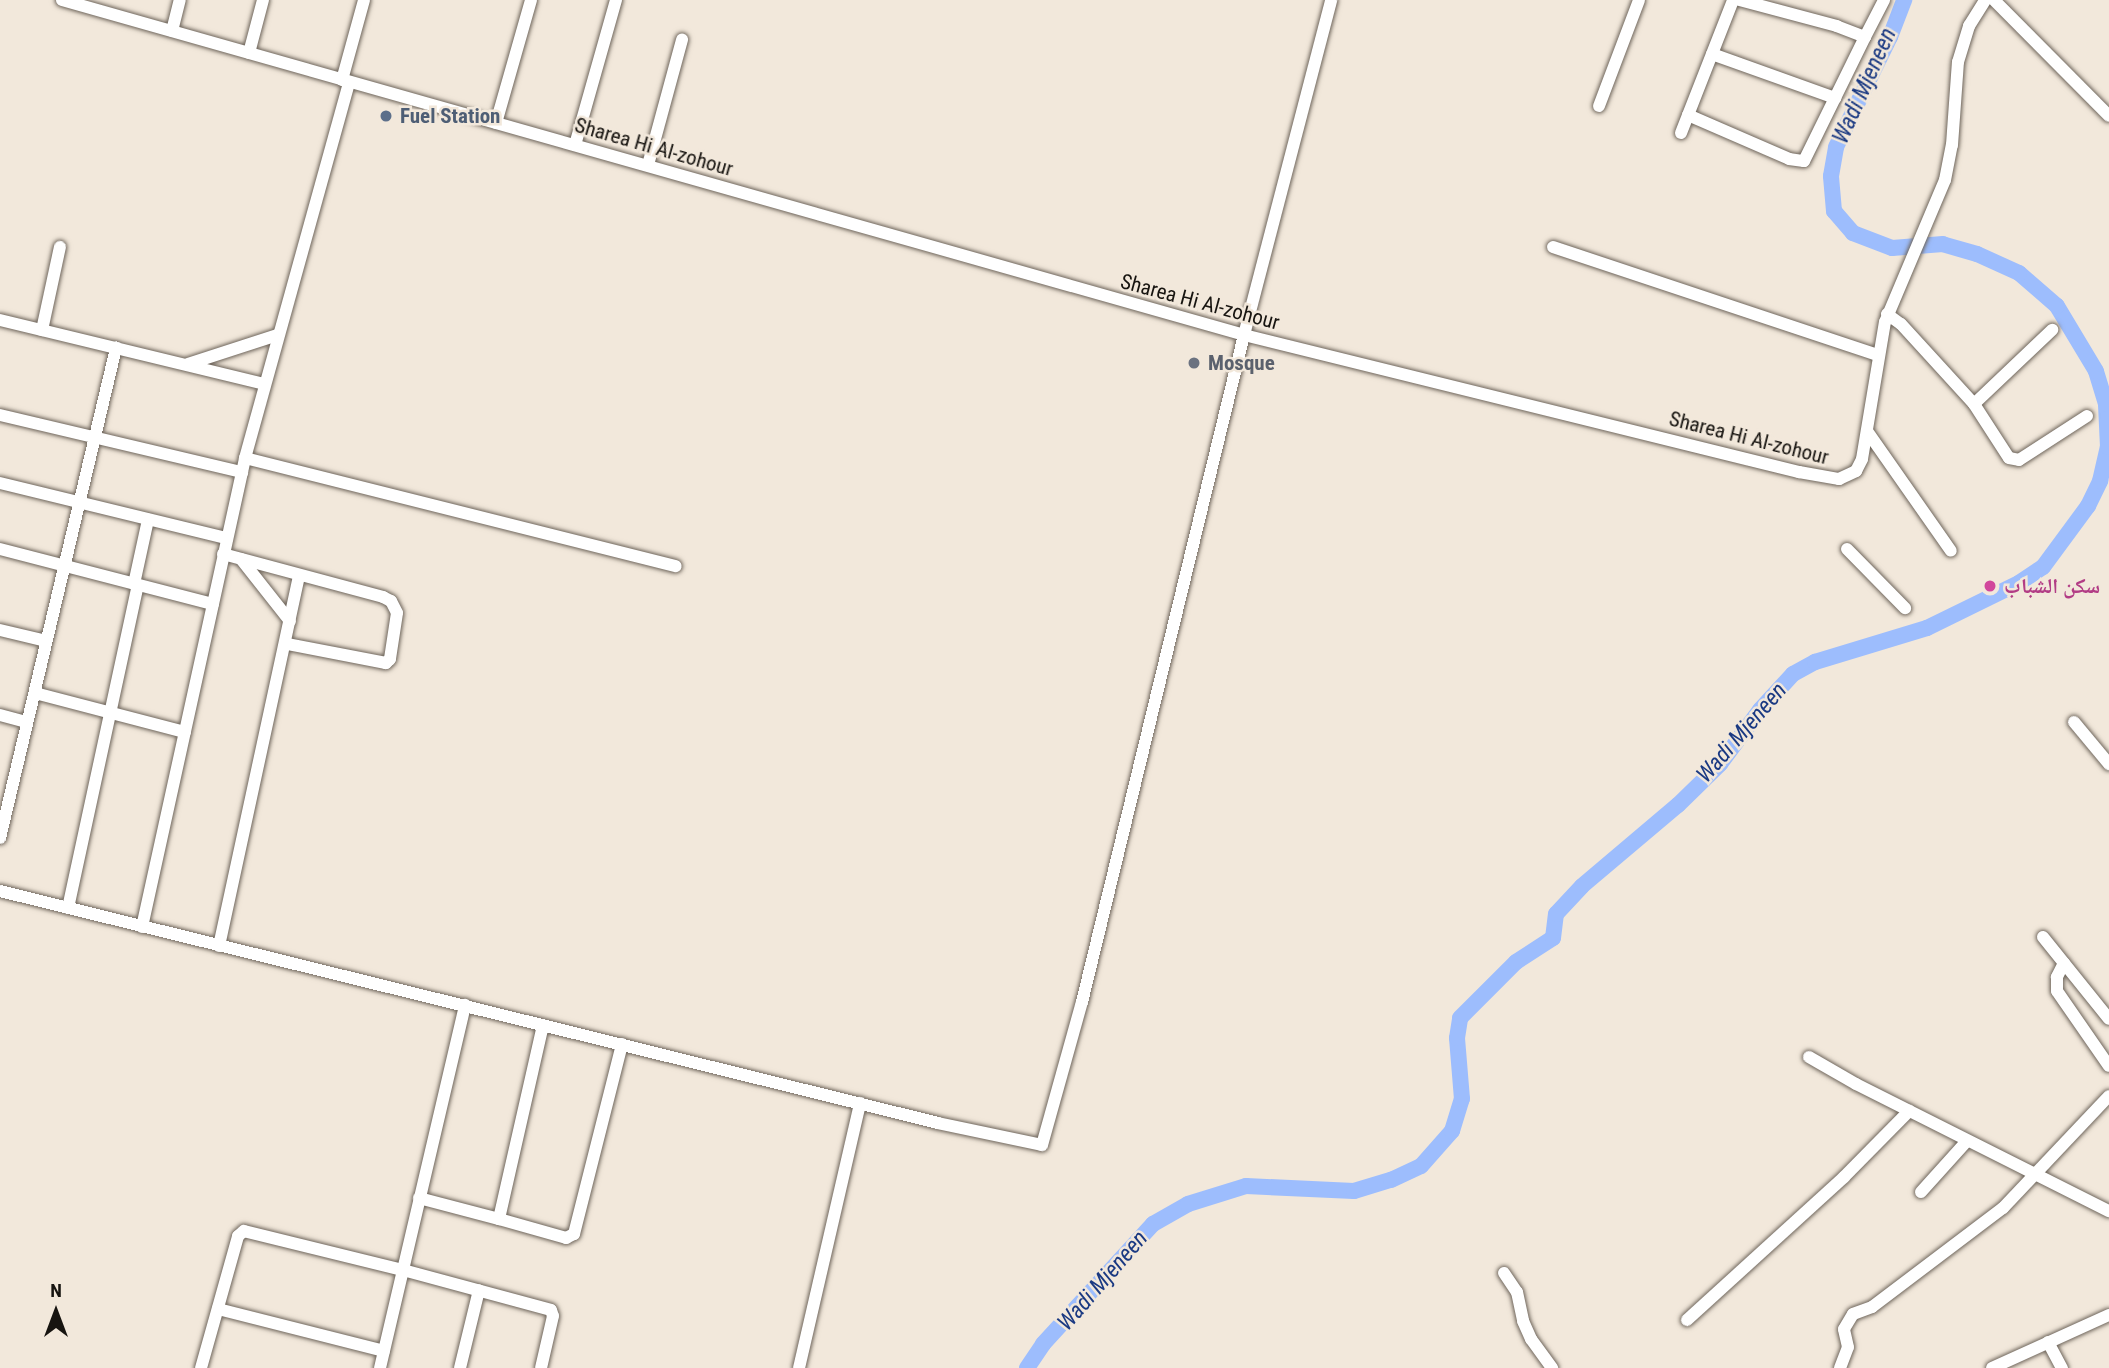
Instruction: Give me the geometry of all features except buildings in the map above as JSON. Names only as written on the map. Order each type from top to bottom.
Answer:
[{"type":"street","name":"Sharea Hi Al-zohour","points":[[62,0],[100,5],[172,31],[345,81],[1244,335],[1822,478],[1839,479],[1856,471],[1862,459],[1887,314],[1945,180],[1952,145],[1958,62],[1969,26],[1985,0]]},
{"type":"street","points":[[172,31],[180,0]]},
{"type":"street","points":[[249,53],[262,0]]},
{"type":"street","points":[[142,927],[245,458],[345,81],[363,0]]},
{"type":"street","points":[[496,123],[531,0]]},
{"type":"street","points":[[575,145],[616,0]]},
{"type":"street","points":[[0,891],[1042,1145],[1082,1002],[1244,335],[1331,0]]},
{"type":"street","points":[[1599,106],[1639,0]]},
{"type":"street","points":[[1681,133],[1733,0]]},
{"type":"street","points":[[1740,0],[1837,26],[1865,37]]},
{"type":"street","points":[[1688,116],[1789,159],[1804,161],[1884,0]]},
{"type":"street","points":[[1994,0],[2109,116]]},
{"type":"street","points":[[648,165],[681,40]]},
{"type":"street","points":[[1712,54],[1835,99]]},
{"type":"street","points":[[42,330],[60,247]]},
{"type":"street","points":[[1553,247],[1878,355]]},
{"type":"street","points":[[1887,314],[1900,324],[1974,404],[2006,454],[2013,460],[2019,460],[2087,416]]},
{"type":"street","points":[[0,320],[264,384]]},
{"type":"street","points":[[1974,404],[2052,330]]},
{"type":"street","points":[[187,365],[277,335]]},
{"type":"street","points":[[0,838],[117,348]]},
{"type":"street","points":[[0,415],[242,472]]},
{"type":"street","points":[[1867,431],[1951,551]]},
{"type":"street","points":[[245,458],[676,566]]},
{"type":"street","points":[[0,483],[226,538]]},
{"type":"street","points":[[68,908],[148,520]]},
{"type":"street","points":[[0,549],[213,604]]},
{"type":"street","points":[[1847,549],[1905,608]]},
{"type":"street","points":[[223,554],[391,601],[397,613],[390,659],[382,663],[287,644]]},
{"type":"street","points":[[242,559],[290,621]]},
{"type":"street","points":[[219,946],[287,644],[299,576]]},
{"type":"street","points":[[0,630],[46,641]]},
{"type":"street","points":[[35,693],[184,732]]},
{"type":"street","points":[[0,715],[27,722]]},
{"type":"street","points":[[2074,722],[2109,764]]},
{"type":"street","points":[[2043,937],[2109,1019]]},
{"type":"street","points":[[2064,963],[2057,977],[2057,991],[2109,1066]]},
{"type":"street","points":[[380,1368],[465,1005]]},
{"type":"street","points":[[499,1219],[543,1025]]},
{"type":"street","points":[[419,1198],[566,1238],[574,1234],[622,1044]]},
{"type":"street","points":[[1809,1057],[1909,1111],[2109,1211]]},
{"type":"street","points":[[1840,1368],[1848,1347],[1844,1329],[1853,1314],[1872,1307],[2003,1208],[2109,1096]]},
{"type":"street","points":[[799,1368],[860,1102]]},
{"type":"street","points":[[1687,1320],[1844,1177],[1909,1111]]},
{"type":"street","points":[[1921,1192],[1968,1141]]},
{"type":"street","points":[[201,1368],[242,1232],[403,1270],[551,1311],[553,1316],[541,1368]]},
{"type":"street","points":[[1504,1273],[1517,1292],[1523,1321],[1531,1339],[1552,1368]]},
{"type":"street","points":[[460,1368],[479,1290]]},
{"type":"street","points":[[218,1309],[384,1351]]},
{"type":"street","points":[[1992,1368],[2109,1315]]},
{"type":"street","points":[[2048,1342],[2062,1368]]},
{"type":"waterway","name":"Wadi Mjeneen","points":[[1027,1368],[1043,1344],[1153,1224],[1188,1204],[1246,1186],[1354,1191],[1391,1180],[1421,1166],[1452,1131],[1462,1099],[1457,1038],[1460,1018],[1516,962],[1553,938],[1556,914],[1582,886],[1678,805],[1720,764],[1760,710],[1793,674],[1815,662],[1927,628],[2019,583],[2043,567],[2088,506],[2100,481],[2108,447],[2106,404],[2096,371],[2057,306],[2019,273],[1977,254],[1943,244],[1892,248],[1853,233],[1834,211],[1831,176],[1836,147],[1890,37],[1904,0]]},
{"type":"place","name":"Fuel Station","points":[[386,116]]},
{"type":"place","name":"Mosque","points":[[1194,363]]},
{"type":"place","name":"سكن الشباب","points":[[1990,586]]}]
